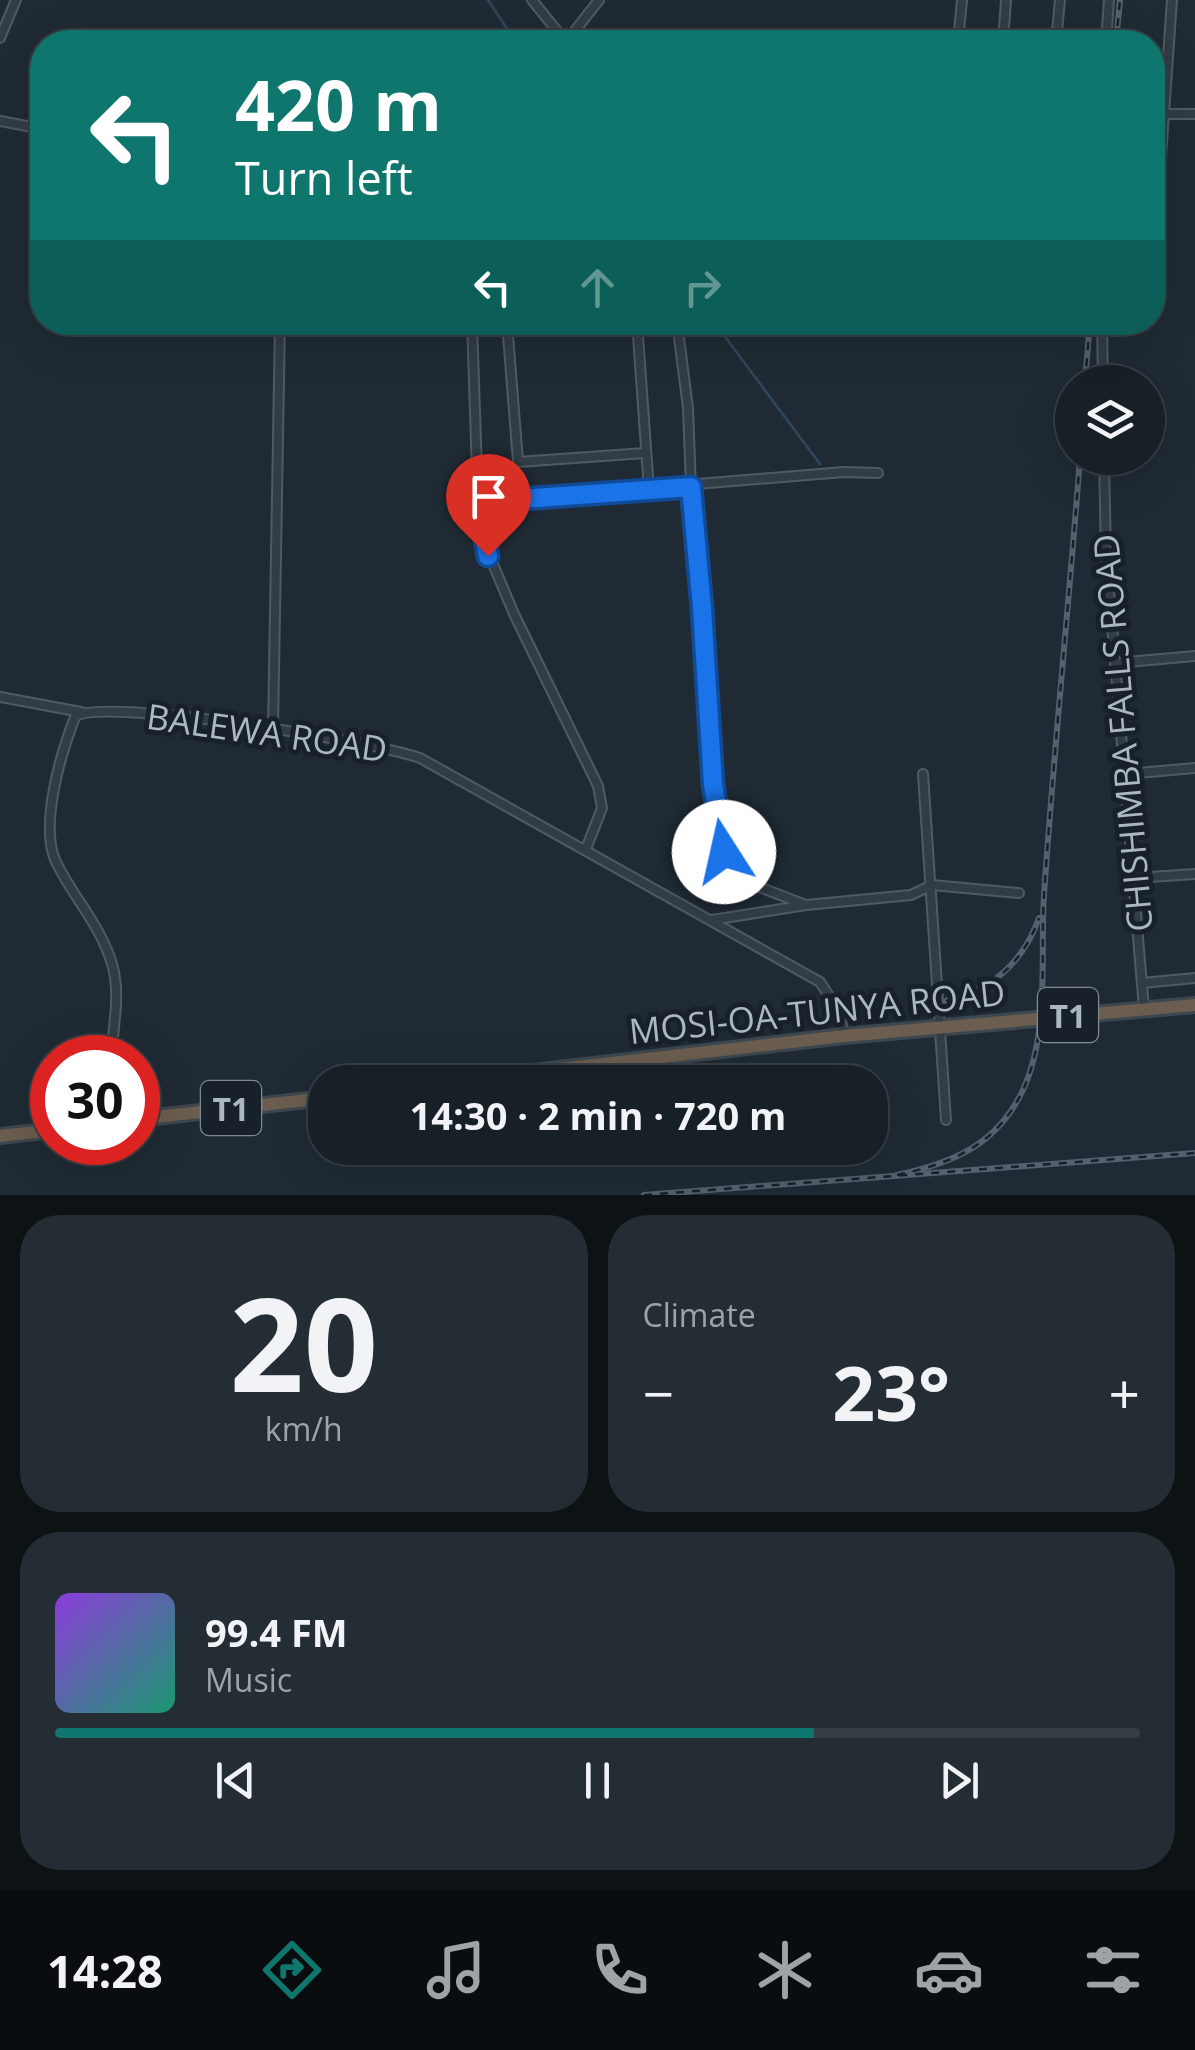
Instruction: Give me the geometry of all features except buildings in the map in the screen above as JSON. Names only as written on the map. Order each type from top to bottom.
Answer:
[{"type":"highway","name":"MOSI-OA-TUNYA ROAD","points":[[593,1065],[844,1036],[1195,1005]]},
{"type":"highway","name":"T1","points":[[160,1117],[308,1100]]},
{"type":"highway","points":[[0,1136],[30,1133]]},
{"type":"street","points":[[0,38],[16,0]]},
{"type":"street","points":[[532,0],[556,30]]},
{"type":"street","points":[[575,30],[599,0]]},
{"type":"street","points":[[959,30],[962,0]]},
{"type":"street","points":[[1003,30],[1006,0]]},
{"type":"street","points":[[1057,30],[1060,0]]},
{"type":"street","points":[[1107,30],[1108,0]]},
{"type":"street","points":[[1165,100],[1172,0]]},
{"type":"street","points":[[1165,114],[1195,114]]},
{"type":"street","points":[[0,121],[30,127]]},
{"type":"street","points":[[273,730],[280,335]]},
{"type":"street","points":[[472,335],[482,538],[492,568],[598,786],[602,808],[586,849]]},
{"type":"street","points":[[508,335],[518,462],[645,453]]},
{"type":"street","points":[[637,335],[649,490]]},
{"type":"street","points":[[679,335],[688,408],[720,841],[741,880],[806,905]]},
{"type":"street","points":[[1102,335],[1103,365]]},
{"type":"street","points":[[478,502],[844,472],[878,473]]},
{"type":"street","name":"CHISHIMBA FALLS ROAD","points":[[1104,475],[1106,554],[1144,1009]]},
{"type":"street","points":[[1116,663],[1195,656]]},
{"type":"street","name":"BALEWA ROAD","points":[[0,698],[81,712],[139,712],[273,730],[397,749],[420,758],[820,982],[839,1011],[844,1036]]},
{"type":"street","points":[[81,712],[66,741],[56,783],[50,844],[113,967],[116,984],[113,1035]]},
{"type":"street","points":[[1126,774],[1195,768]]},
{"type":"street","points":[[923,774],[946,1120]]},
{"type":"street","points":[[1135,878],[1195,874]]},
{"type":"street","points":[[712,920],[806,905],[911,895],[932,885],[1019,893]]},
{"type":"street","points":[[1142,982],[1195,978]]},
{"type":"waterway","points":[[488,0],[508,30]]},
{"type":"waterway","points":[[724,335],[820,464]]},
{"type":"railway","points":[[1117,30],[1120,0]]},
{"type":"railway","points":[[1086,365],[1089,335]]},
{"type":"railway","points":[[897,1175],[955,1157],[1000,1125],[1023,1090],[1037,1044],[1044,895],[1079,475]]},
{"type":"railway","points":[[946,1001],[978,990],[1004,972],[1024,948],[1039,918]]},
{"type":"railway","points":[[644,1195],[1195,1153]]},
{"type":"route","points":[[488,556],[478,502],[691,487],[713,784],[724,852]]}]
